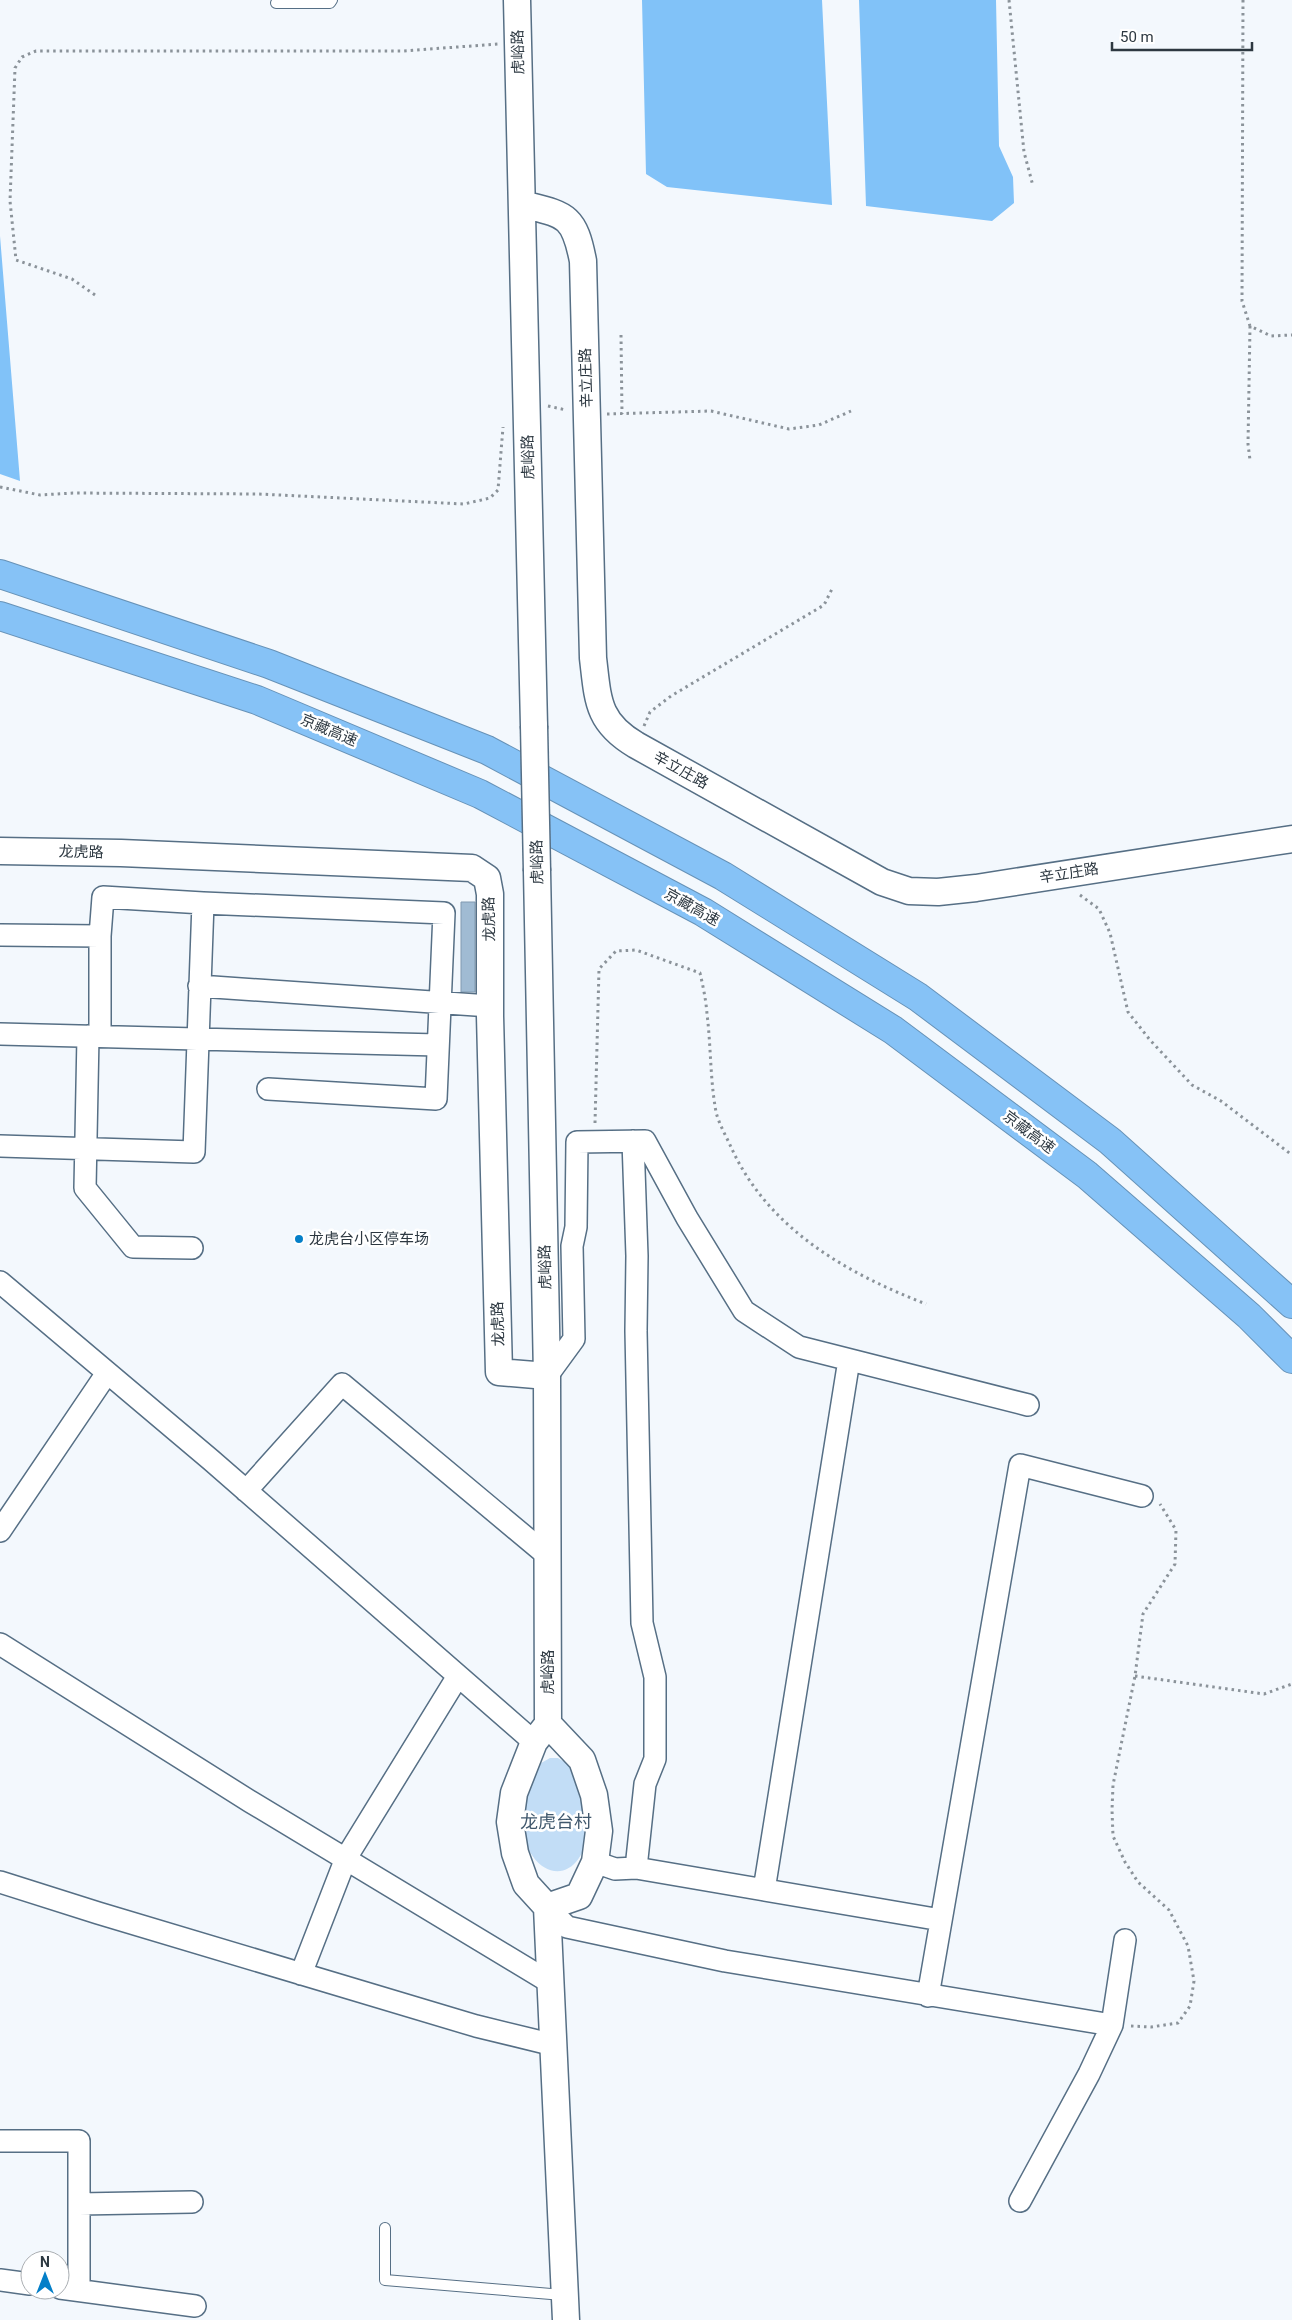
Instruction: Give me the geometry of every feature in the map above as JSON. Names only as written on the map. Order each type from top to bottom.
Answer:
[{"type":"highway","points":[[0,574],[269,664],[488,750],[723,876],[918,997],[1103,1136],[1292,1304]]},
{"type":"highway","name":"京藏高速","points":[[0,616],[257,700],[480,794],[704,912],[893,1030],[1087,1175],[1249,1316],[1292,1359]]},
{"type":"street","name":"虎峪路","points":[[517,0],[547,1376],[548,1556],[541,1733]]},
{"type":"street","name":"辛立庄路","points":[[522,204],[555,212],[569,222],[578,236],[583,261],[593,658],[596,690],[602,711],[612,728],[636,745],[882,882],[909,891],[938,892],[1292,839]]},
{"type":"street","name":"龙虎路","points":[[0,851],[121,852],[472,868],[487,878],[490,894],[490,1006],[499,1372],[547,1376]]},
{"type":"street","points":[[192,1248],[133,1247],[85,1188],[85,1149],[103,897],[444,913],[436,1099],[268,1089]]},
{"type":"street","points":[[0,1146],[194,1152],[202,903]]},
{"type":"street","points":[[0,935],[100,936]]},
{"type":"street","points":[[199,986],[490,1006]]},
{"type":"street","points":[[0,1034],[438,1045]]},
{"type":"street","points":[[633,1141],[637,1256],[636,1331],[642,1623],[654,1677],[655,1759],[645,1784],[636,1868]]},
{"type":"street","points":[[547,1376],[574,1339],[572,1246],[576,1227],[577,1142],[646,1141],[687,1218],[744,1310],[799,1347],[1028,1405]]},
{"type":"street","points":[[0,1282],[246,1491],[458,1676],[582,1760],[594,1795],[599,1831],[595,1862],[579,1896],[547,1907]]},
{"type":"street","points":[[764,1890],[849,1360]]},
{"type":"street","points":[[0,1531],[108,1373]]},
{"type":"street","points":[[246,1491],[342,1384],[548,1556]]},
{"type":"street","points":[[928,1996],[1020,1465],[1142,1496]]},
{"type":"street","points":[[0,1644],[251,1802],[551,1983]]},
{"type":"street","points":[[301,1974],[346,1858],[458,1676]]},
{"type":"street","points":[[541,1733],[514,1793],[510,1822],[514,1853],[526,1884],[567,1927],[725,1961],[1112,2025]]},
{"type":"street","points":[[595,1862],[615,1869],[636,1868],[941,1920]]},
{"type":"street","points":[[0,1882],[476,2026],[554,2045]]},
{"type":"street","points":[[547,1907],[565,2308]]},
{"type":"street","points":[[1020,2201],[1089,2074],[1112,2025],[1125,1940]]},
{"type":"street","points":[[0,2141],[79,2141],[79,2204],[70,2280]]},
{"type":"street","points":[[79,2204],[192,2202]]},
{"type":"street","points":[[0,2280],[20,2283]]},
{"type":"street","points":[[70,2289],[195,2306]]},
{"type":"lane","points":[[276,3],[330,4],[332,0]]},
{"type":"lane","points":[[384,2228],[384,2280],[565,2308]]},
{"type":"path","points":[[1010,0],[1024,152],[1033,186]]},
{"type":"path","points":[[1243,0],[1242,301],[1250,326],[1248,444],[1250,460]]},
{"type":"path","points":[[95,295],[72,278],[16,260],[10,201],[15,68],[22,56],[36,51],[403,51],[518,42]]},
{"type":"path","points":[[1250,326],[1271,336],[1292,335]]},
{"type":"path","points":[[622,335],[622,414]]},
{"type":"path","points":[[527,401],[587,415],[711,411],[789,429],[819,425],[850,411]]},
{"type":"path","points":[[0,487],[40,495],[74,492],[259,494],[464,504],[490,498],[498,490],[503,420]]},
{"type":"path","points":[[636,745],[650,712],[671,696],[824,605],[834,587]]},
{"type":"path","points":[[1066,874],[1072,889],[1099,909],[1110,933],[1128,1012],[1192,1085],[1221,1101],[1292,1155]]},
{"type":"path","points":[[594,1141],[599,969],[616,950],[636,950],[700,972],[707,1014],[710,1069],[716,1114],[739,1165],[769,1207],[811,1245],[884,1288],[926,1304]]},
{"type":"path","points":[[1112,2025],[1151,2027],[1178,2023],[1190,2006],[1194,1981],[1188,1946],[1169,1910],[1138,1882],[1124,1862],[1113,1836],[1113,1785],[1136,1676],[1143,1614],[1175,1564],[1176,1530],[1161,1505],[1142,1496]]},
{"type":"path","points":[[1136,1676],[1264,1694],[1292,1684]]},
{"type":"shaded area","points":[[642,0],[822,0],[832,205],[667,187],[646,174]]},
{"type":"shaded area","points":[[859,0],[996,0],[999,146],[1013,177],[1014,203],[992,221],[866,206]]},
{"type":"shaded area","points":[[0,236],[20,481],[0,474]]},
{"type":"shaded area","points":[[550,1758],[558,1758],[574,1768],[589,1815],[585,1845],[577,1861],[566,1870],[553,1871],[541,1865],[530,1852],[523,1834],[521,1809],[523,1799],[536,1766]]},
{"type":"building","points":[[461,902],[475,902],[475,992],[461,992]]},
{"type":"place","name":"龙虎台小区停车场","points":[[299,1239]]},
{"type":"district","name":"龙虎台村","points":[[556,1822]]}]
